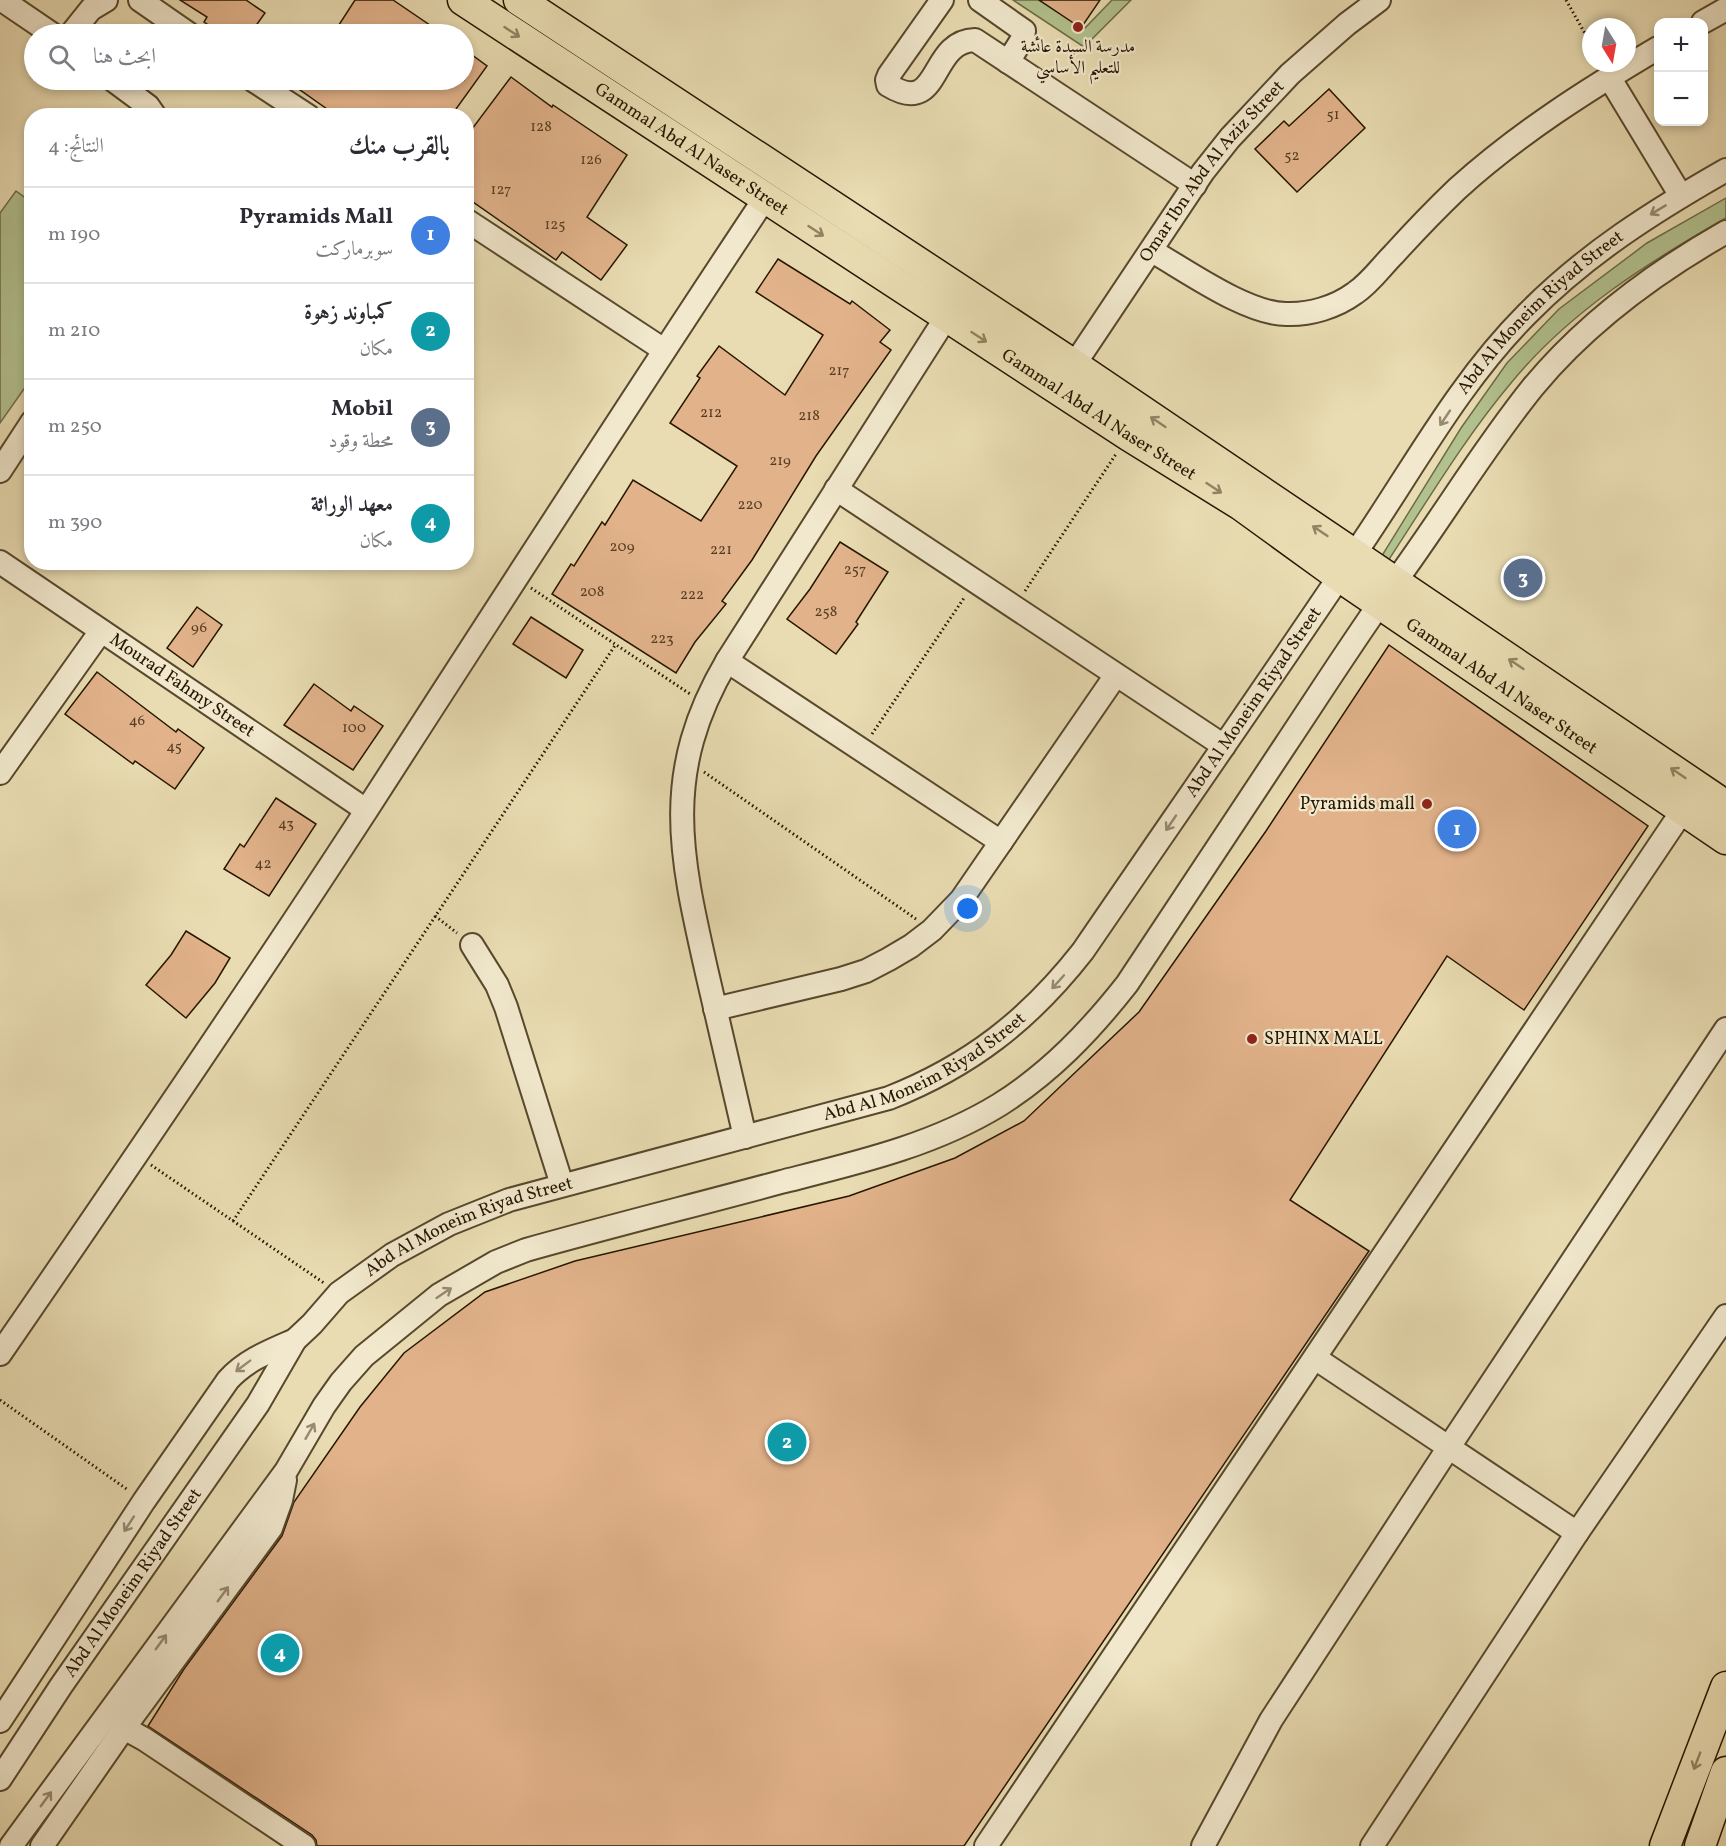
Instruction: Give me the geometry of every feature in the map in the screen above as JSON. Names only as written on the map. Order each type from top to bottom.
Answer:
[{"type":"main road","name":"Gammal Abd Al Naser Street","points":[[463,0],[1128,435],[1241,505],[1347,566]]},
{"type":"main road","name":"Gammal Abd Al Naser Street","points":[[519,0],[1074,365],[1387,593],[1726,806]]},
{"type":"main road","name":"Gammal Abd Al Naser Street","points":[[1387,593],[1726,839]]},
{"type":"main road","points":[[1665,1846],[1726,1687]]},
{"type":"main road","points":[[1700,1846],[1726,1772]]},
{"type":"street","points":[[2,0],[37,24]]},
{"type":"street","points":[[79,24],[91,9],[106,0]]},
{"type":"street","points":[[140,0],[175,24]]},
{"type":"street","points":[[942,0],[889,75],[888,85],[906,94],[924,90],[950,51],[962,42],[975,40],[1195,185]]},
{"type":"street","points":[[980,0],[1024,31],[1023,38],[1008,62]]},
{"type":"street","name":"Omar Ibn Abd Al Aziz Street","points":[[1074,365],[1195,185],[1230,138],[1290,74],[1347,24],[1379,0]]},
{"type":"street","points":[[1708,19],[1726,9]]},
{"type":"street","points":[[1152,251],[1239,301],[1261,311],[1286,315],[1310,312],[1334,305],[1355,293],[1367,282],[1422,224],[1491,159],[1539,123],[1654,51]]},
{"type":"street","points":[[1609,77],[1681,196]]},
{"type":"street","points":[[126,90],[149,108]]},
{"type":"street","points":[[268,90],[296,108]]},
{"type":"street","name":"Abd Al Moneim Riyad Street","points":[[0,1779],[61,1686],[258,1404],[295,1340],[339,1293],[392,1255],[449,1224],[509,1200],[889,1098],[945,1073],[997,1040],[1043,999],[1083,951],[1347,566],[1474,375],[1525,315],[1599,250],[1647,216],[1726,170]]},
{"type":"street","points":[[0,1354],[137,1156],[366,810],[765,198]]},
{"type":"street","points":[[474,225],[664,350]]},
{"type":"street","points":[[11,1846],[286,1472],[341,1382],[364,1356],[439,1295],[496,1262],[526,1250],[902,1150],[935,1137],[967,1122],[1028,1085],[1082,1038],[1127,984],[1387,593],[1507,420],[1535,385],[1598,321],[1669,266],[1726,232]]},
{"type":"street","points":[[745,1137],[684,860],[681,820],[682,790],[694,731],[704,703],[727,661],[947,316]]},
{"type":"street","points":[[0,471],[24,434]]},
{"type":"street","points":[[836,489],[1224,746]]},
{"type":"street","name":"Mourad Fahmy Street","points":[[0,562],[366,810]]},
{"type":"street","points":[[0,773],[101,631]]},
{"type":"street","points":[[727,661],[1001,842]]},
{"type":"street","points":[[716,1009],[841,979],[866,970],[897,955],[932,930],[961,900],[1116,675]]},
{"type":"street","points":[[986,1846],[1683,810]]},
{"type":"street","points":[[472,945],[485,964],[506,1007],[562,1185]]},
{"type":"street","points":[[1203,1846],[1271,1720],[1726,1029]]},
{"type":"street","points":[[1372,1846],[1577,1533],[1726,1316]]},
{"type":"street","points":[[0,1721],[144,1501],[228,1380],[250,1360],[295,1340]]},
{"type":"street","points":[[1315,1358],[1577,1533]]},
{"type":"street","points":[[42,1846],[124,1728],[271,1528],[281,1500],[286,1472]]},
{"type":"street","points":[[124,1728],[144,1739],[303,1846]]},
{"type":"path","points":[[1566,0],[1582,28]]},
{"type":"path","points":[[1014,607],[1128,435]]},
{"type":"path","points":[[516,578],[704,703]]},
{"type":"path","points":[[861,749],[975,581]]},
{"type":"path","points":[[233,1221],[616,644]]},
{"type":"path","points":[[687,760],[932,930]]},
{"type":"path","points":[[435,916],[472,945]]},
{"type":"path","points":[[137,1156],[339,1293]]},
{"type":"path","points":[[0,1400],[144,1501]]},
{"type":"green space","points":[[1013,0],[1039,0],[1085,28],[1112,0],[1131,0],[1084,47]]},
{"type":"green space","points":[[16,191],[24,197],[24,389],[0,423],[0,213]]},
{"type":"green space","points":[[1726,198],[1726,218],[1667,253],[1611,291],[1584,311],[1534,357],[1477,427],[1384,567],[1378,562],[1461,428],[1507,363],[1559,309],[1647,243]]},
{"type":"building","points":[[180,0],[246,0],[265,13],[257,24],[207,24],[204,22],[207,17]]},
{"type":"building","points":[[355,0],[393,0],[428,24],[339,24]]},
{"type":"building","points":[[1039,0],[1100,0],[1081,28]]},
{"type":"building","points":[[474,56],[487,66],[474,84]]},
{"type":"building","points":[[511,77],[552,107],[553,105],[627,155],[587,217],[627,245],[601,280],[562,252],[556,260],[474,203],[474,126]]},
{"type":"building","points":[[1329,89],[1365,128],[1297,192],[1255,149],[1284,121],[1289,126]]},
{"type":"building","points":[[300,90],[470,90],[457,108],[326,108]]},
{"type":"building","points":[[778,259],[850,304],[852,301],[890,330],[880,342],[891,350],[816,456],[752,560],[722,601],[726,604],[695,642],[676,673],[552,594],[571,564],[574,566],[602,522],[605,525],[633,480],[701,521],[737,466],[670,423],[700,378],[697,376],[719,346],[785,395],[823,335],[756,292]]},
{"type":"building","points":[[840,542],[888,572],[856,622],[858,624],[836,654],[787,619],[810,589]]},
{"type":"building","points":[[197,607],[222,625],[193,667],[167,648]]},
{"type":"building","points":[[531,617],[583,650],[566,678],[513,644]]},
{"type":"building","points":[[1389,645],[1648,826],[1524,1010],[1447,956],[1290,1200],[1369,1251],[964,1846],[317,1846],[312,1835],[148,1726],[184,1669],[282,1536],[294,1502],[360,1407],[404,1353],[485,1292],[575,1261],[849,1196],[955,1158],[1024,1121],[1139,1012],[1266,831]]},
{"type":"building","points":[[97,672],[176,732],[178,729],[204,748],[175,789],[135,761],[133,764],[65,714]]},
{"type":"building","points":[[314,684],[351,711],[354,706],[383,726],[353,770],[284,725]]},
{"type":"building","points":[[276,798],[316,824],[269,896],[224,869],[240,844],[244,847]]},
{"type":"building","points":[[186,931],[230,958],[215,983],[186,1018],[146,985],[171,955]]},
{"type":"place","name":"مدرسة السيدة عائشة للتعليم الأساسي","points":[[1078,27]]},
{"type":"place","name":"Mobil","points":[[1523,578]]},
{"type":"place","name":"Pyramids mall","points":[[1427,804]]},
{"type":"place","name":"Pyramids Mall","points":[[1457,829]]},
{"type":"place","name":"SPHINX MALL","points":[[1252,1039]]},
{"type":"place","name":"كمباوند زهوة","points":[[787,1442]]},
{"type":"place","name":"معهد الوراثة","points":[[280,1653]]}]
